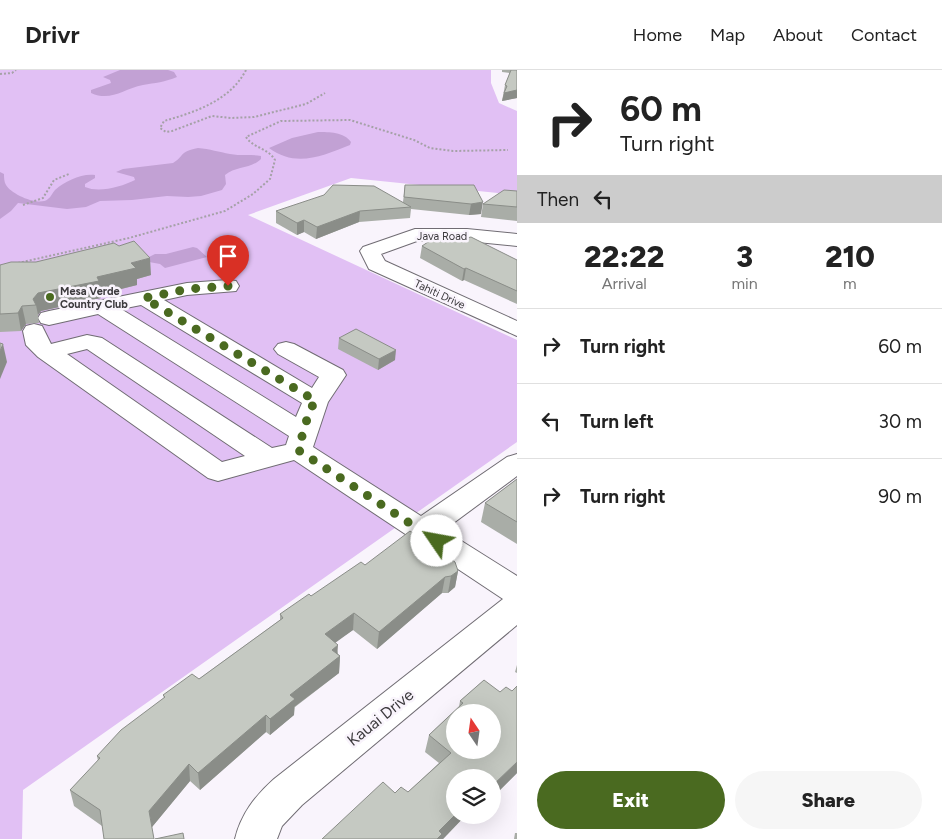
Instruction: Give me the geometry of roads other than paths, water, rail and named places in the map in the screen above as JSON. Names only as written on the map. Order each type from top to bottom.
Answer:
[{"type":"street","name":"Java Road","points":[[370,251],[415,235],[467,235],[517,240]]},
{"type":"street","name":"Tahiti Drive","points":[[370,251],[376,265],[517,329]]},
{"type":"street","points":[[228,286],[188,289],[102,307],[41,324],[38,345],[218,472],[267,458],[301,441],[310,409],[323,387],[334,375],[286,349]]},
{"type":"street","points":[[144,298],[316,401]]},
{"type":"street","points":[[102,307],[301,441],[421,531],[517,592]]},
{"type":"street","points":[[51,355],[87,342],[94,343],[267,458]]},
{"type":"street","points":[[421,531],[517,463]]},
{"type":"street","name":"Kauai Drive","points":[[256,839],[257,831],[270,808],[517,606]]},
{"type":"place","name":"Mesa Verde Country Club","points":[[50,297]]}]
